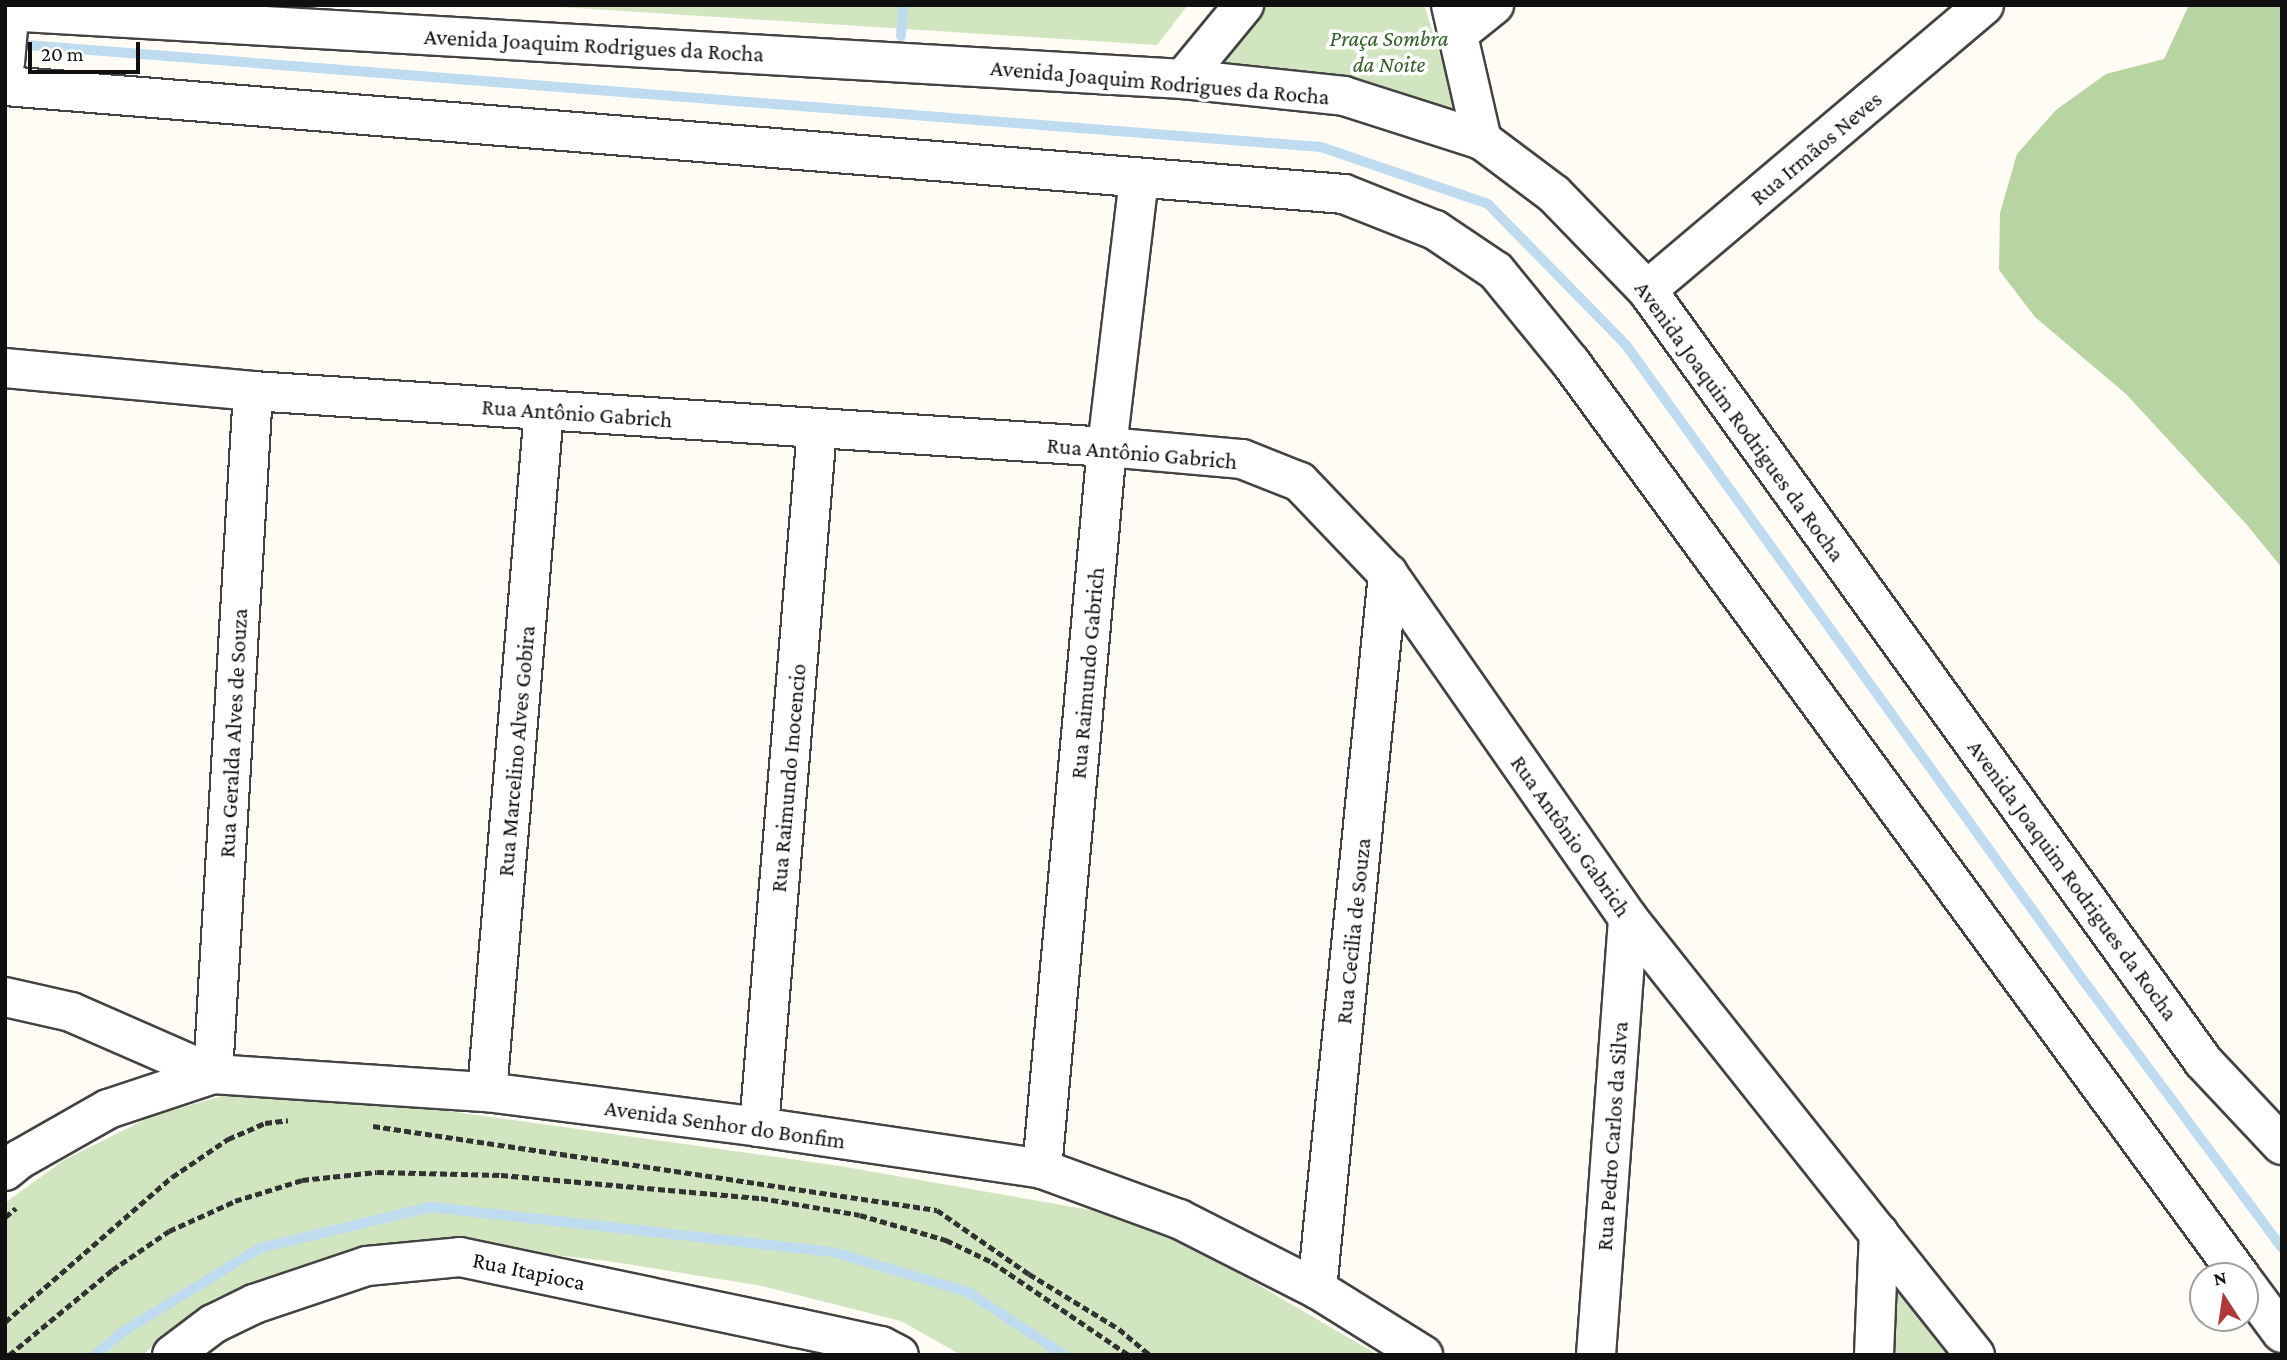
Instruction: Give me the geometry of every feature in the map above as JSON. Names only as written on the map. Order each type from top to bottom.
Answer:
[{"type":"street","points":[[1183,79],[1244,5]]},
{"type":"street","points":[[1482,140],[1455,19],[1494,5]]},
{"type":"street","name":"Rua Irmãos Neves","points":[[1647,290],[1984,5]]},
{"type":"street","name":"Avenida Joaquim Rodrigues da Rocha","points":[[7,30],[1183,79],[1344,96],[1482,140],[1554,194],[1647,290],[2203,1061],[2282,1145]]},
{"type":"street","points":[[5,86],[1343,194],[1435,230],[1496,271],[1579,375],[2230,1262]]},
{"type":"street","name":"Rua Raimundo Gabrich","points":[[1042,1169],[1107,447],[1139,178]]},
{"type":"street","name":"Rua Antônio Gabrich","points":[[5,368],[253,391],[1107,447],[1242,459],[1300,482],[1388,575],[1628,918],[1975,1355]]},
{"type":"street","name":"Rua Geralda Alves de Souza","points":[[214,1074],[253,391]]},
{"type":"street","name":"Rua Marcelino Alves Gobira","points":[[487,1092],[544,411]]},
{"type":"street","name":"Rua Raimundo Inocencio","points":[[759,1127],[817,429]]},
{"type":"street","name":"Rua Cecilia de Souza","points":[[1317,1289],[1388,575]]},
{"type":"street","name":"Rua Pedro Carlos da Silva","points":[[1596,1355],[1628,918]]},
{"type":"street","points":[[5,997],[71,1012],[214,1074]]},
{"type":"street","name":"Avenida Senhor do Bonfim","points":[[15,1186],[20,1159],[108,1109],[214,1074],[487,1092],[759,1127],[1042,1169],[1180,1219],[1317,1289],[1423,1355]]},
{"type":"street","points":[[1874,1355],[1880,1233]]},
{"type":"street","name":"Rua Itapioca","points":[[172,1355],[214,1324],[254,1304],[366,1266],[460,1257],[881,1346],[899,1355]]},
{"type":"street","points":[[2259,1302],[2282,1333]]},
{"type":"path","points":[[5,1322],[172,1177],[228,1139],[265,1123],[300,1118]]},
{"type":"path","points":[[359,1124],[937,1210],[1029,1273],[1119,1329],[1150,1355]]},
{"type":"path","points":[[9,1355],[113,1270],[169,1231],[235,1201],[302,1180],[377,1172],[501,1175],[583,1182],[761,1198],[860,1215],[946,1240],[992,1262],[1129,1355]]},
{"type":"path","points":[[5,1217],[15,1186]]},
{"type":"green space","points":[[529,5],[1188,5],[1157,45]]},
{"type":"green space","name":"Praça Sombra da Noite","points":[[1260,5],[1424,5],[1462,124],[1201,71]]},
{"type":"green space","points":[[2189,5],[2282,5],[2282,568],[2247,525],[2126,394],[2035,317],[1999,270],[2000,213],[2017,154],[2056,110],[2106,74],[2164,59]]},
{"type":"green space","points":[[285,1092],[356,1098],[840,1166],[1102,1212],[1182,1240],[1378,1355],[961,1355],[901,1321],[762,1286],[608,1261],[462,1245],[333,1257],[215,1298],[142,1355],[5,1355],[5,1203],[64,1160],[152,1116],[222,1096]]},
{"type":"green space","points":[[1891,1261],[1964,1355],[1894,1355]]},
{"type":"waterway","points":[[901,36],[903,5]]},
{"type":"waterway","points":[[14,44],[1321,147],[1488,204],[1626,345],[2083,980],[2282,1248]]},
{"type":"waterway","points":[[95,1355],[124,1331],[260,1248],[431,1207],[833,1252],[968,1292],[1064,1355]]}]
